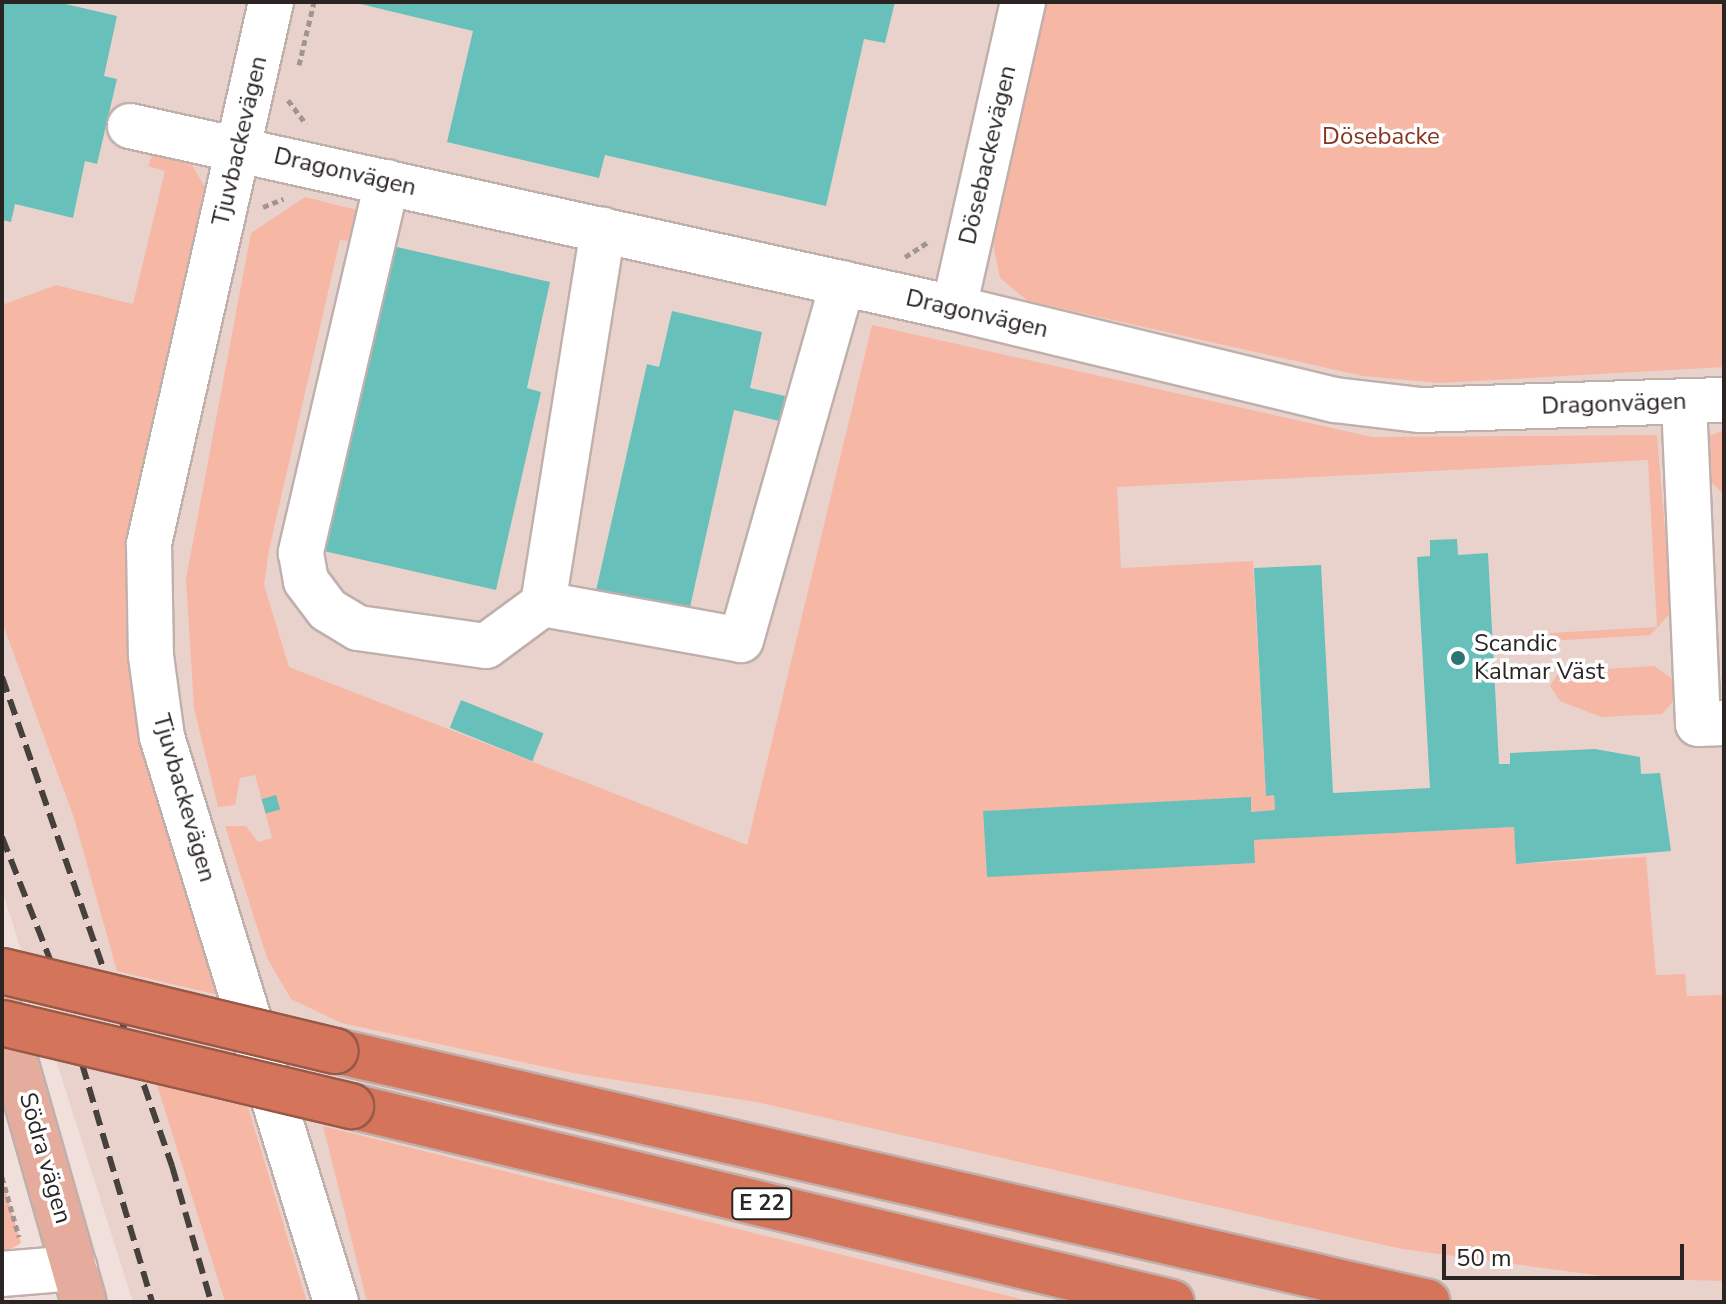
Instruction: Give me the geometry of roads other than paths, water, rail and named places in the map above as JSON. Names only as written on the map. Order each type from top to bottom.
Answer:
[{"type":"highway","name":"E 22","points":[[2,971],[336,1051],[1428,1302]]},
{"type":"highway","name":"E 22","points":[[2,1023],[1172,1302]]},
{"type":"main road","name":"Södra vägen","points":[[2,1015],[80,1285]]},
{"type":"street","name":"Tjuvbackevägen","points":[[271,2],[254,152],[149,544],[151,656],[162,737],[336,1302]]},
{"type":"street","name":"Dösebackevägen","points":[[954,308],[1023,2]]},
{"type":"street","name":"Dragonvägen","points":[[130,126],[954,308],[1335,400],[1420,410],[1704,401]]},
{"type":"street","points":[[387,182],[301,553],[306,581],[328,610],[358,628],[486,646],[543,604],[603,230]]},
{"type":"street","points":[[543,604],[741,640],[843,283]]},
{"type":"street","points":[[1704,401],[1698,724],[1724,723]]},
{"type":"street","points":[[2,1274],[80,1285]]},
{"type":"railway","points":[[2,677],[172,1166],[211,1302]]},
{"type":"railway","points":[[2,837],[55,972],[152,1302]]},
{"type":"place","name":"Scandic Kalmar Väst","points":[[1458,658]]},
{"type":"park label","name":"Dösebacke","points":[[1381,137]]}]
